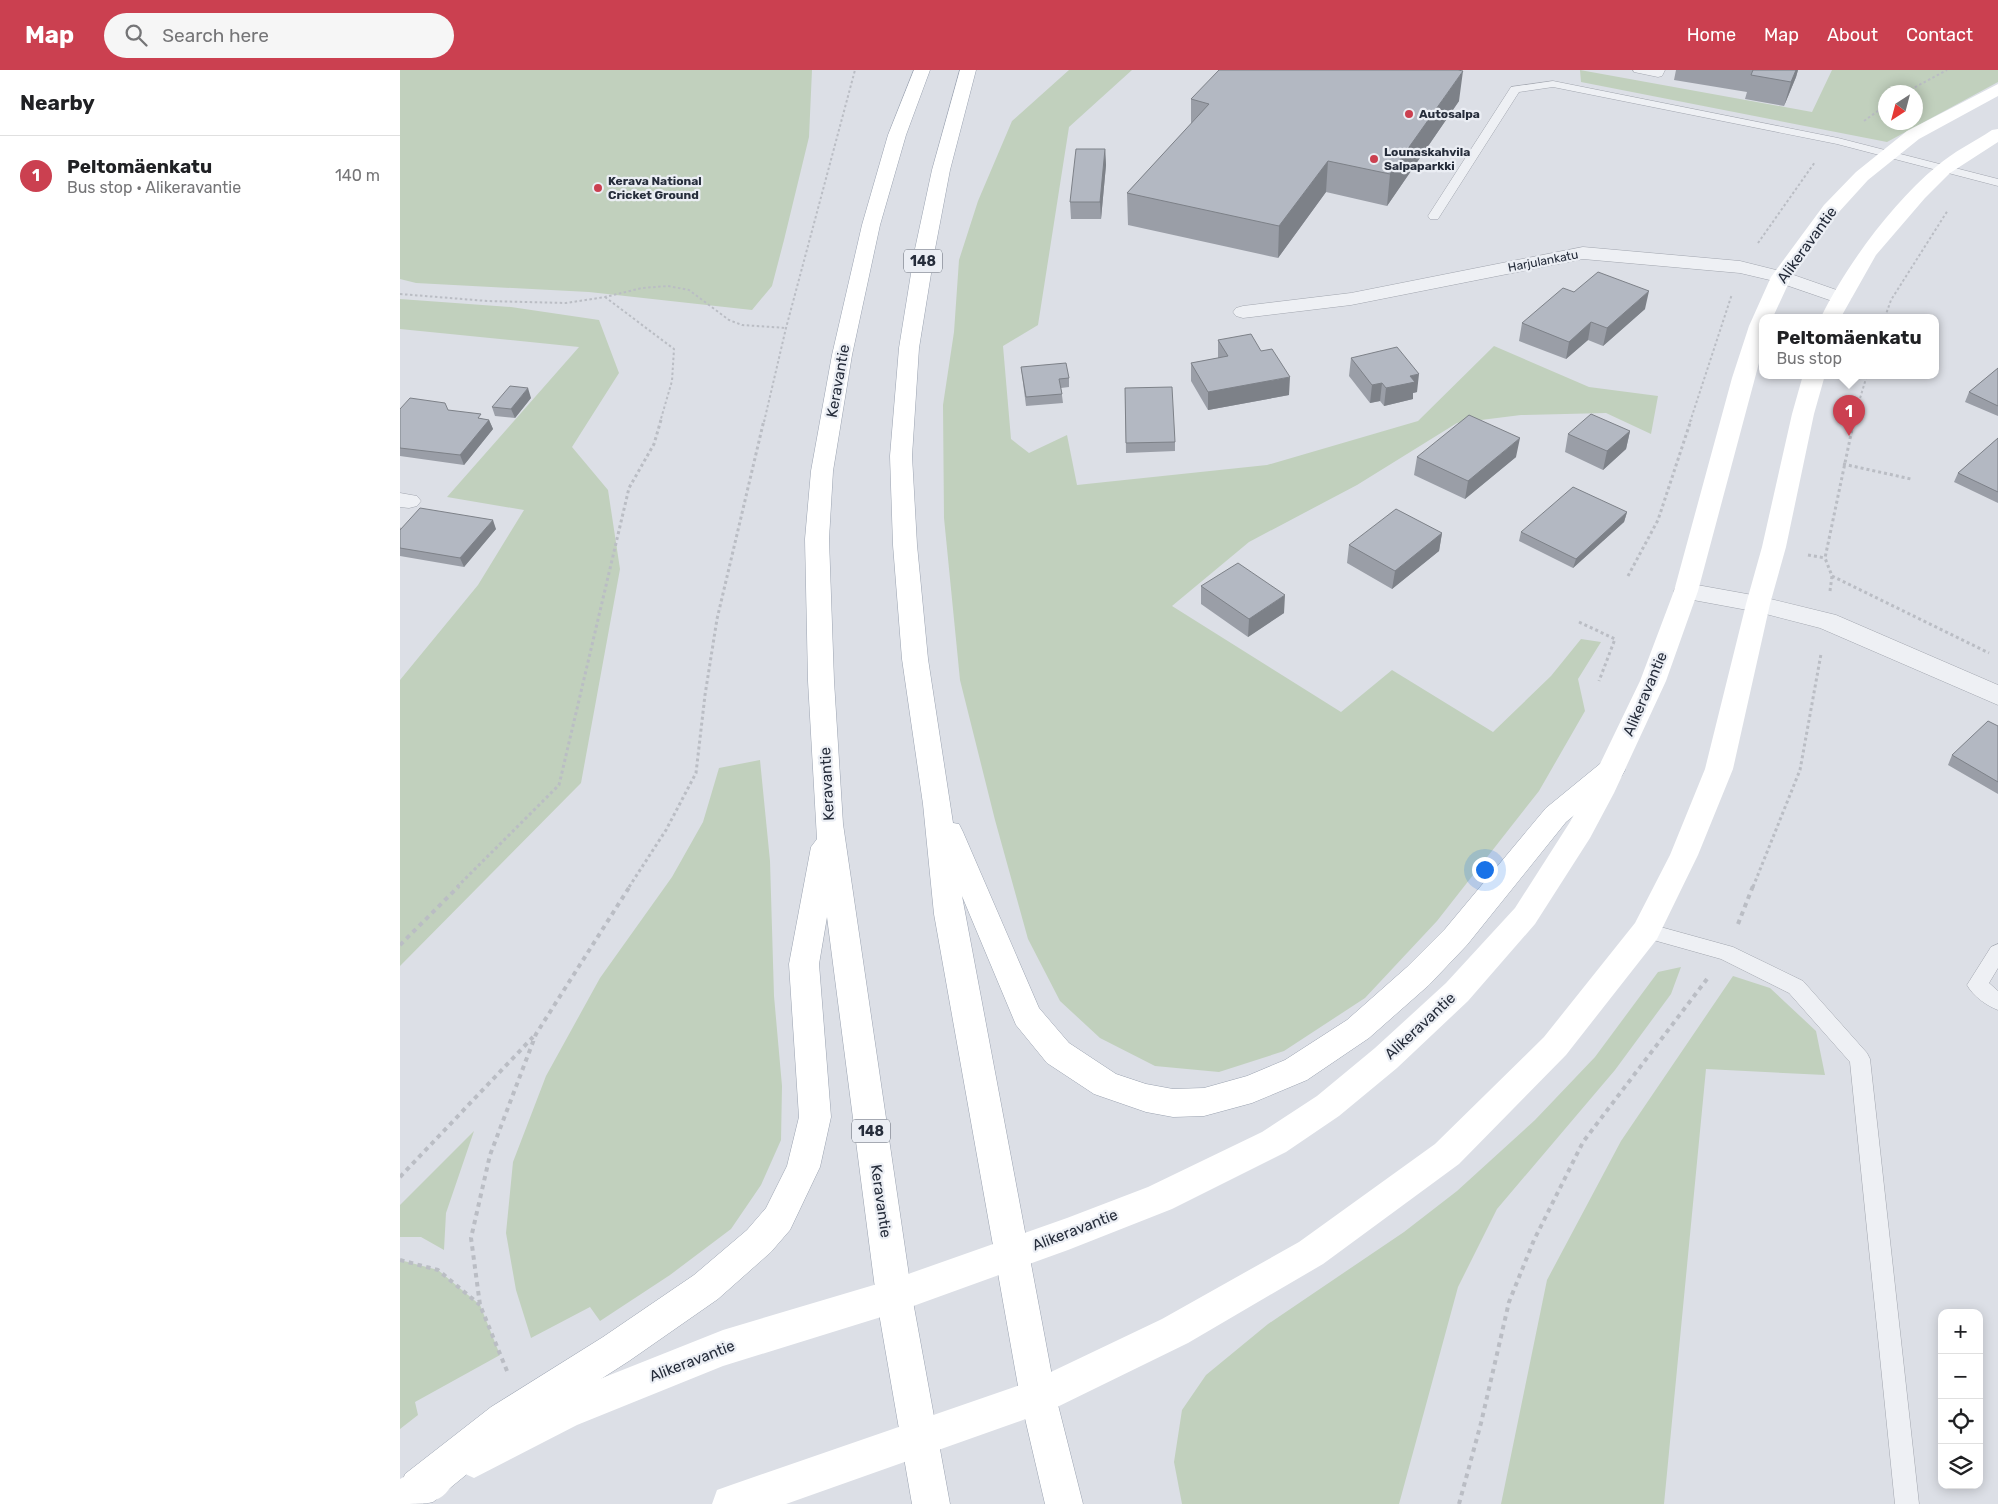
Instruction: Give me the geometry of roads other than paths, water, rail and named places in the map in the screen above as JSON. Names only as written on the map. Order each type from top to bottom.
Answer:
[{"type":"main road","name":"Keravantie","points":[[922,70],[897,135],[871,225],[842,355],[822,470],[817,539],[821,681],[829,824],[894,1296],[931,1504]]},
{"type":"main road","name":"148","points":[[968,70],[941,170],[925,249],[910,348],[901,456],[905,545],[915,659],[937,804],[950,914],[1038,1397],[1064,1504]]},
{"type":"main road","name":"Alikeravantie","points":[[1764,314],[1781,277],[1831,209],[1862,176],[1913,135],[1998,89]]},
{"type":"main road","points":[[1833,314],[1868,253],[1918,194],[1944,168],[1998,134]]},
{"type":"main road","name":"Alikeravantie","points":[[409,1496],[565,1411],[723,1348],[894,1296],[1160,1198],[1274,1142],[1328,1106],[1386,1058],[1457,992],[1525,916],[1580,830],[1611,770],[1653,681],[1686,591],[1743,378],[1759,326]]},
{"type":"main road","points":[[731,1504],[1038,1397],[1175,1331],[1311,1253],[1447,1154],[1555,1046],[1646,931],[1684,855],[1719,769],[1758,604],[1774,547],[1803,414],[1813,379]]},
{"type":"main road","points":[[937,804],[1027,1016],[1058,1053],[1105,1084],[1146,1098],[1173,1103],[1204,1102],[1252,1089],[1296,1070],[1358,1029],[1418,976],[1456,938],[1556,815],[1611,770]]},
{"type":"main road","points":[[409,1496],[504,1420],[616,1349],[706,1287],[758,1241],[778,1219],[803,1167],[815,1117],[804,964],[829,824]]},
{"type":"street","name":"Harjulankatu","points":[[1243,312],[1351,299],[1583,253],[1740,267],[1781,277],[1841,298]]},
{"type":"street","points":[[1686,591],[1758,604],[1827,621],[1998,696]]},
{"type":"lane","points":[[1638,70],[1658,74],[1660,70]]},
{"type":"lane","points":[[1434,216],[1515,89],[1555,81],[1838,141],[1998,183]]},
{"type":"lane","points":[[1646,931],[1726,952],[1796,987],[1860,1059],[1907,1504]]},
{"type":"lane","points":[[1998,952],[1977,984],[1998,1002]]},
{"type":"place","name":"Autosalpa","points":[[1409,114]]},
{"type":"place","name":"Lounaskahvila Salpaparkki","points":[[1374,159]]},
{"type":"place","name":"Kerava National Cricket Ground","points":[[598,188]]},
{"type":"place","name":"Peltomäenkatu","points":[[1849,436]]}]
